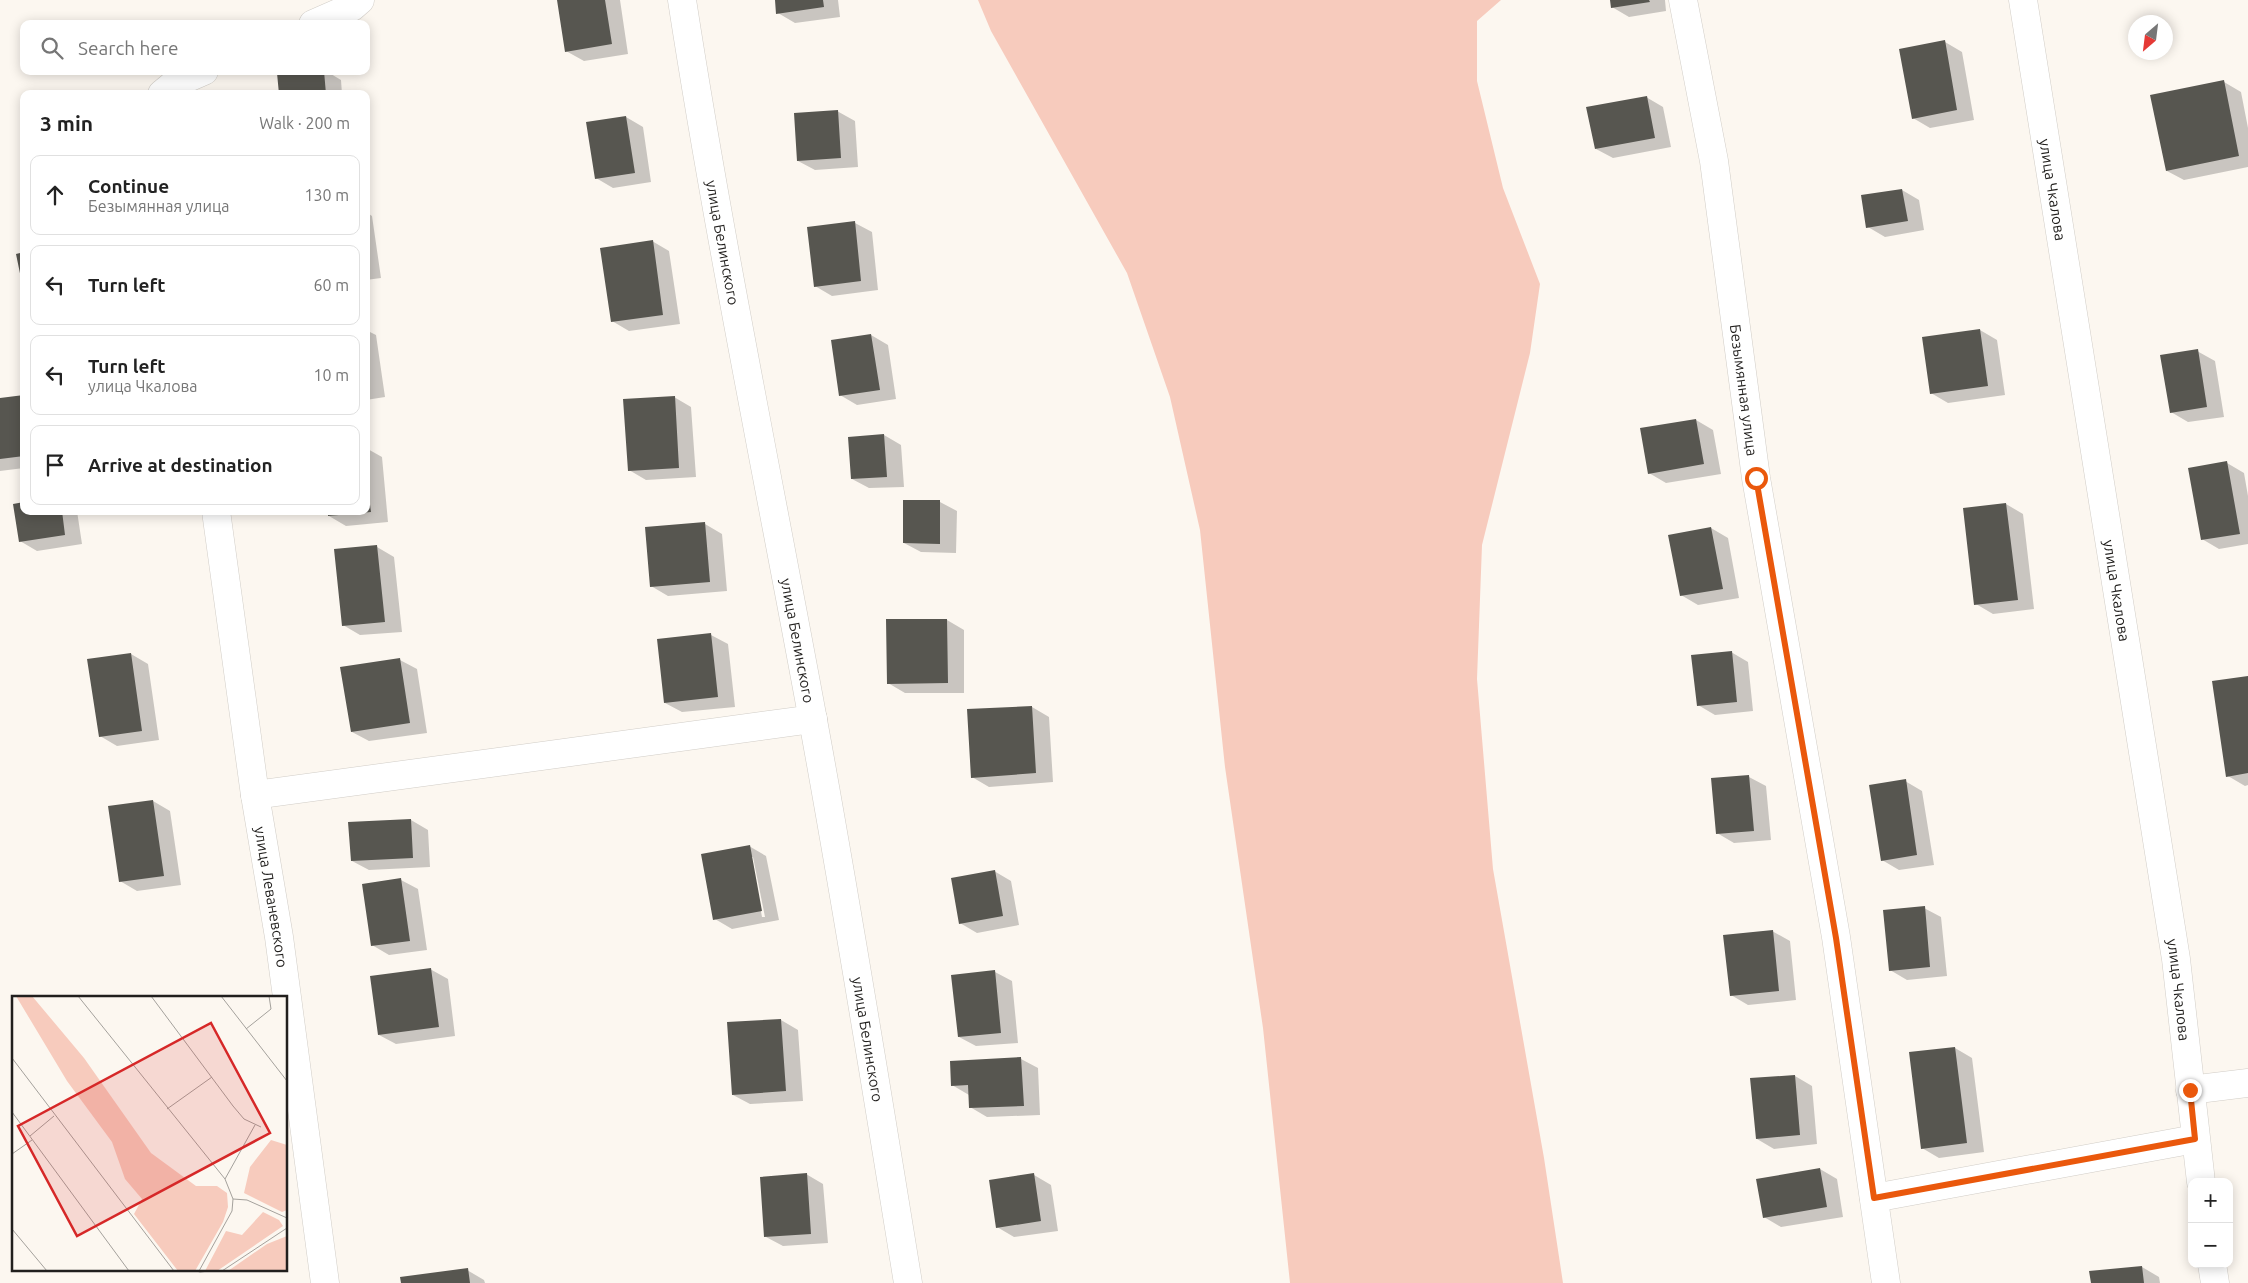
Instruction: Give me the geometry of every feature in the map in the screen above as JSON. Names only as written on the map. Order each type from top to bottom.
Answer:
[{"type":"street","points":[[322,20],[352,7],[360,0]]},
{"type":"street","name":"улица Белинского","points":[[682,0],[703,133],[813,719],[877,1080],[908,1283]]},
{"type":"street","name":"Безымянная улица","points":[[1683,0],[1714,162],[1756,478],[1836,938],[1886,1283]]},
{"type":"street","name":"улица Чкалова","points":[[2023,0],[2176,960],[2200,1178]]},
{"type":"street","points":[[167,90],[174,84],[195,75]]},
{"type":"street","name":"улица Леваневского","points":[[217,515],[255,795],[279,936],[287,996]]},
{"type":"street","points":[[255,795],[813,719]]},
{"type":"street","name":"улица Леваневского","points":[[288,1004],[325,1283]]},
{"type":"street","points":[[2190,1090],[2248,1083]]},
{"type":"street","points":[[1874,1198],[2195,1139]]},
{"type":"street","points":[[2213,1268],[2215,1283]]},
{"type":"shaded area","points":[[978,0],[1501,0],[1477,21],[1477,81],[1503,188],[1540,284],[1530,353],[1482,545],[1477,679],[1493,869],[1544,1158],[1563,1283],[1290,1283],[1263,1028],[1225,767],[1200,530],[1170,397],[1127,273],[991,31]]},
{"type":"building","points":[[557,0],[605,0],[612,44],[565,52]]},
{"type":"building","points":[[775,0],[823,0],[824,7],[776,14]]},
{"type":"building","points":[[1610,0],[1649,0],[1650,2],[1611,8]]},
{"type":"building","points":[[1945,40],[1957,110],[1912,119],[1899,49]]},
{"type":"building","points":[[277,75],[324,75],[326,90],[279,90]]},
{"type":"building","points":[[2224,80],[2239,156],[2166,171],[2150,95]]},
{"type":"building","points":[[1647,96],[1655,138],[1595,149],[1586,107]]},
{"type":"building","points":[[838,110],[841,158],[797,161],[794,113]]},
{"type":"building","points":[[626,116],[635,173],[595,179],[586,122]]},
{"type":"building","points":[[1902,189],[1908,221],[1866,228],[1861,195]]},
{"type":"building","points":[[855,221],[861,281],[814,287],[807,227]]},
{"type":"building","points":[[653,240],[663,315],[611,322],[600,248]]},
{"type":"building","points":[[20,253],[20,273],[16,254]]},
{"type":"building","points":[[1980,329],[1988,386],[1930,394],[1922,337]]},
{"type":"building","points":[[871,334],[880,390],[839,396],[831,340]]},
{"type":"building","points":[[2198,349],[2207,407],[2170,413],[2160,355]]},
{"type":"building","points":[[20,396],[20,456],[0,459],[0,398]]},
{"type":"building","points":[[675,396],[679,468],[628,471],[623,399]]},
{"type":"building","points":[[1696,419],[1704,464],[1648,474],[1640,428]]},
{"type":"building","points":[[884,434],[887,477],[851,479],[848,437]]},
{"type":"building","points":[[2227,461],[2240,534],[2201,540],[2188,468]]},
{"type":"building","points":[[903,500],[940,500],[940,544],[903,543]]},
{"type":"building","points":[[20,503],[20,515],[62,515],[65,535],[19,542],[13,504]]},
{"type":"building","points":[[2006,503],[2018,600],[1974,605],[1963,508]]},
{"type":"building","points":[[705,522],[710,582],[650,587],[645,527]]},
{"type":"building","points":[[1711,527],[1723,589],[1680,596],[1668,535]]},
{"type":"building","points":[[377,545],[385,622],[342,626],[334,549]]},
{"type":"building","points":[[886,619],[947,619],[948,683],[887,684]]},
{"type":"building","points":[[711,633],[718,697],[664,703],[657,639]]},
{"type":"building","points":[[1732,651],[1737,702],[1697,706],[1691,655]]},
{"type":"building","points":[[131,653],[142,731],[99,737],[87,659]]},
{"type":"building","points":[[400,658],[410,723],[351,732],[340,667]]},
{"type":"building","points":[[2248,676],[2248,773],[2226,777],[2212,681]]},
{"type":"building","points":[[1032,706],[1036,773],[971,778],[967,709]]},
{"type":"building","points":[[1749,775],[1754,831],[1716,834],[1711,778]]},
{"type":"building","points":[[1906,779],[1917,855],[1881,861],[1869,785]]},
{"type":"building","points":[[153,800],[164,876],[119,882],[108,806]]},
{"type":"building","points":[[411,819],[413,858],[351,861],[348,822]]},
{"type":"building","points":[[750,845],[762,911],[713,920],[701,854]]},
{"type":"building","points":[[995,870],[1003,916],[959,924],[951,878]]},
{"type":"building","points":[[401,878],[410,941],[371,946],[362,884]]},
{"type":"building","points":[[1925,906],[1930,967],[1889,971],[1883,910]]},
{"type":"building","points":[[1773,930],[1779,991],[1730,996],[1723,935]]},
{"type":"building","points":[[431,968],[439,1027],[378,1035],[370,976]]},
{"type":"building","points":[[995,970],[1001,1033],[958,1037],[951,975]]},
{"type":"building","points":[[781,1019],[786,1091],[732,1095],[727,1022]]},
{"type":"building","points":[[1955,1047],[1967,1143],[1921,1149],[1909,1052]]},
{"type":"building","points":[[1021,1057],[1024,1106],[969,1108],[968,1085],[951,1086],[950,1061]]},
{"type":"building","points":[[1795,1075],[1800,1135],[1756,1139],[1750,1078]]},
{"type":"building","points":[[1820,1168],[1827,1207],[1763,1218],[1756,1179]]},
{"type":"building","points":[[807,1173],[811,1234],[764,1237],[760,1177]]},
{"type":"building","points":[[1034,1173],[1041,1221],[996,1228],[989,1180]]},
{"type":"building","points":[[2142,1266],[2144,1283],[2091,1283],[2089,1271]]},
{"type":"building","points":[[468,1268],[470,1283],[401,1283],[400,1277]]},
{"type":"route","points":[[1756,478],[1836,938],[1874,1198],[2195,1139],[2190,1090]]}]
